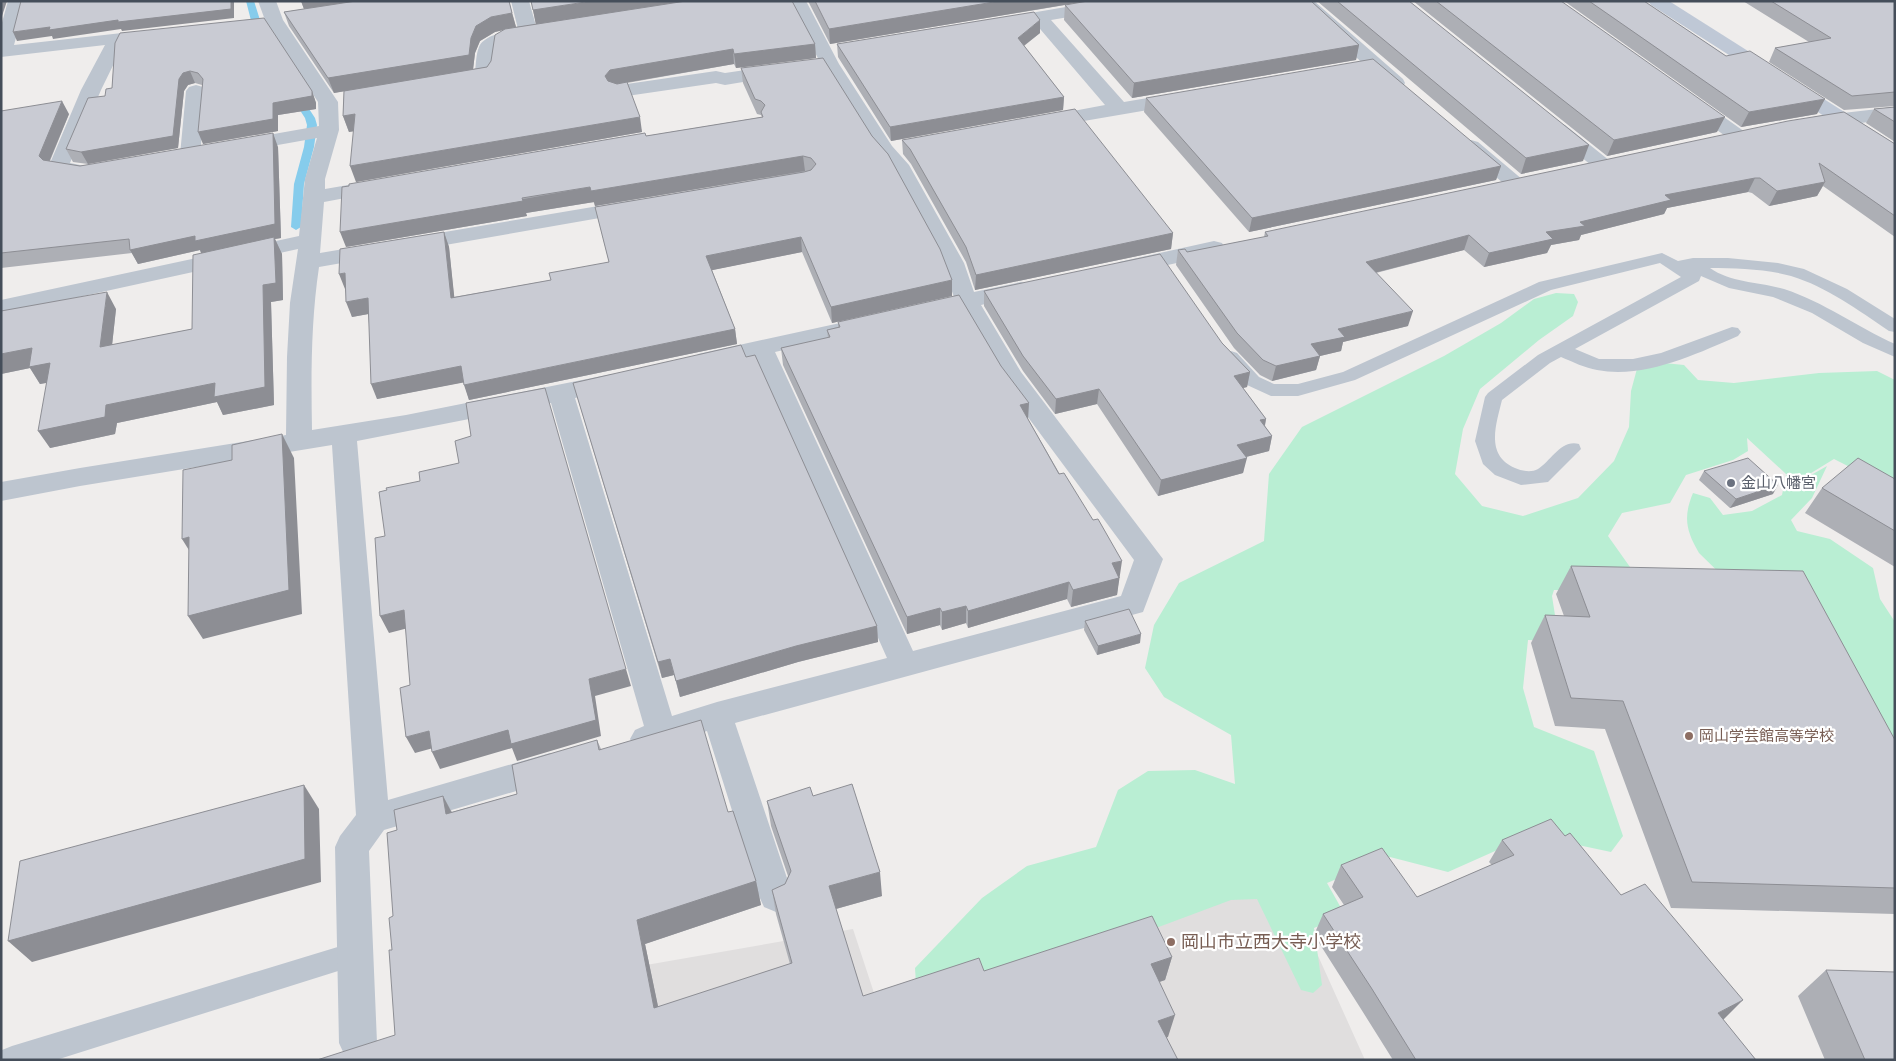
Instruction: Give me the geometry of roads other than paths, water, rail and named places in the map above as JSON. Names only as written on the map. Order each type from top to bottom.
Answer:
[{"type":"street","points":[[17,1],[2,52],[148,35]]},
{"type":"street","points":[[435,84],[484,76],[488,48],[503,37],[537,32],[520,1]]},
{"type":"street","points":[[625,745],[662,734],[689,722],[1132,604],[1149,559],[1011,376],[967,300],[953,264],[899,165],[894,148],[820,60],[797,1]]},
{"type":"street","points":[[980,26],[1134,1]]},
{"type":"street","points":[[1303,1],[1412,96]]},
{"type":"street","points":[[1657,1],[1895,153]]},
{"type":"street","points":[[269,17],[337,100],[325,130],[315,179],[299,348],[299,440]]},
{"type":"street","points":[[1039,17],[1119,109]]},
{"type":"street","points":[[106,169],[88,172],[58,168],[91,90],[118,38]]},
{"type":"street","points":[[620,92],[716,77],[737,77],[820,60]]},
{"type":"street","points":[[1354,68],[1374,64]]},
{"type":"street","points":[[196,91],[197,154],[325,130]]},
{"type":"street","points":[[1676,92],[1746,134],[1712,142]]},
{"type":"street","points":[[1021,126],[1197,95]]},
{"type":"street","points":[[1798,125],[1840,118],[1895,113]]},
{"type":"street","points":[[1545,118],[1613,163],[1574,171]]},
{"type":"street","points":[[1458,135],[1526,182],[1488,190]]},
{"type":"street","points":[[314,196],[393,183]]},
{"type":"street","points":[[308,262],[657,202]]},
{"type":"street","points":[[1,308],[310,240]]},
{"type":"street","points":[[1103,272],[1166,267],[1238,243]]},
{"type":"street","points":[[685,365],[967,300],[1045,284]]},
{"type":"street","points":[[761,348],[904,665]]},
{"type":"street","points":[[1,492],[299,440],[406,424],[637,376]]},
{"type":"street","points":[[560,393],[662,734]]},
{"type":"street","points":[[344,434],[373,819]]},
{"type":"street","points":[[716,715],[776,896]]},
{"type":"street","points":[[358,1043],[352,847],[373,819],[578,759]]},
{"type":"lane","points":[[1222,346],[1253,381],[1271,390],[1298,390],[1349,376],[1546,286],[1662,258],[1735,284],[1778,293],[1818,309],[1869,340],[1895,351]]},
{"type":"lane","points":[[1684,265],[1732,264],[1784,269],[1825,284],[1895,327]]},
{"type":"lane","points":[[1572,449],[1541,477],[1522,478],[1502,470],[1490,459],[1484,441],[1494,397],[1544,358],[1693,277],[1684,265]]},
{"type":"lane","points":[[1560,350],[1598,365],[1620,366],[1674,357],[1732,332]]},
{"type":"lane","points":[[12,1060],[354,954]]},
{"type":"waterway","points":[[250,1],[260,36]]},
{"type":"waterway","points":[[295,95],[310,118],[312,125],[309,147],[299,184],[296,227]]},
{"type":"place","name":"金山八幡宮","points":[[1731,483]]},
{"type":"place","name":"岡山学芸館高等学校","points":[[1689,736]]},
{"type":"place","name":"岡山市立西大寺小学校","points":[[1171,942]]}]
